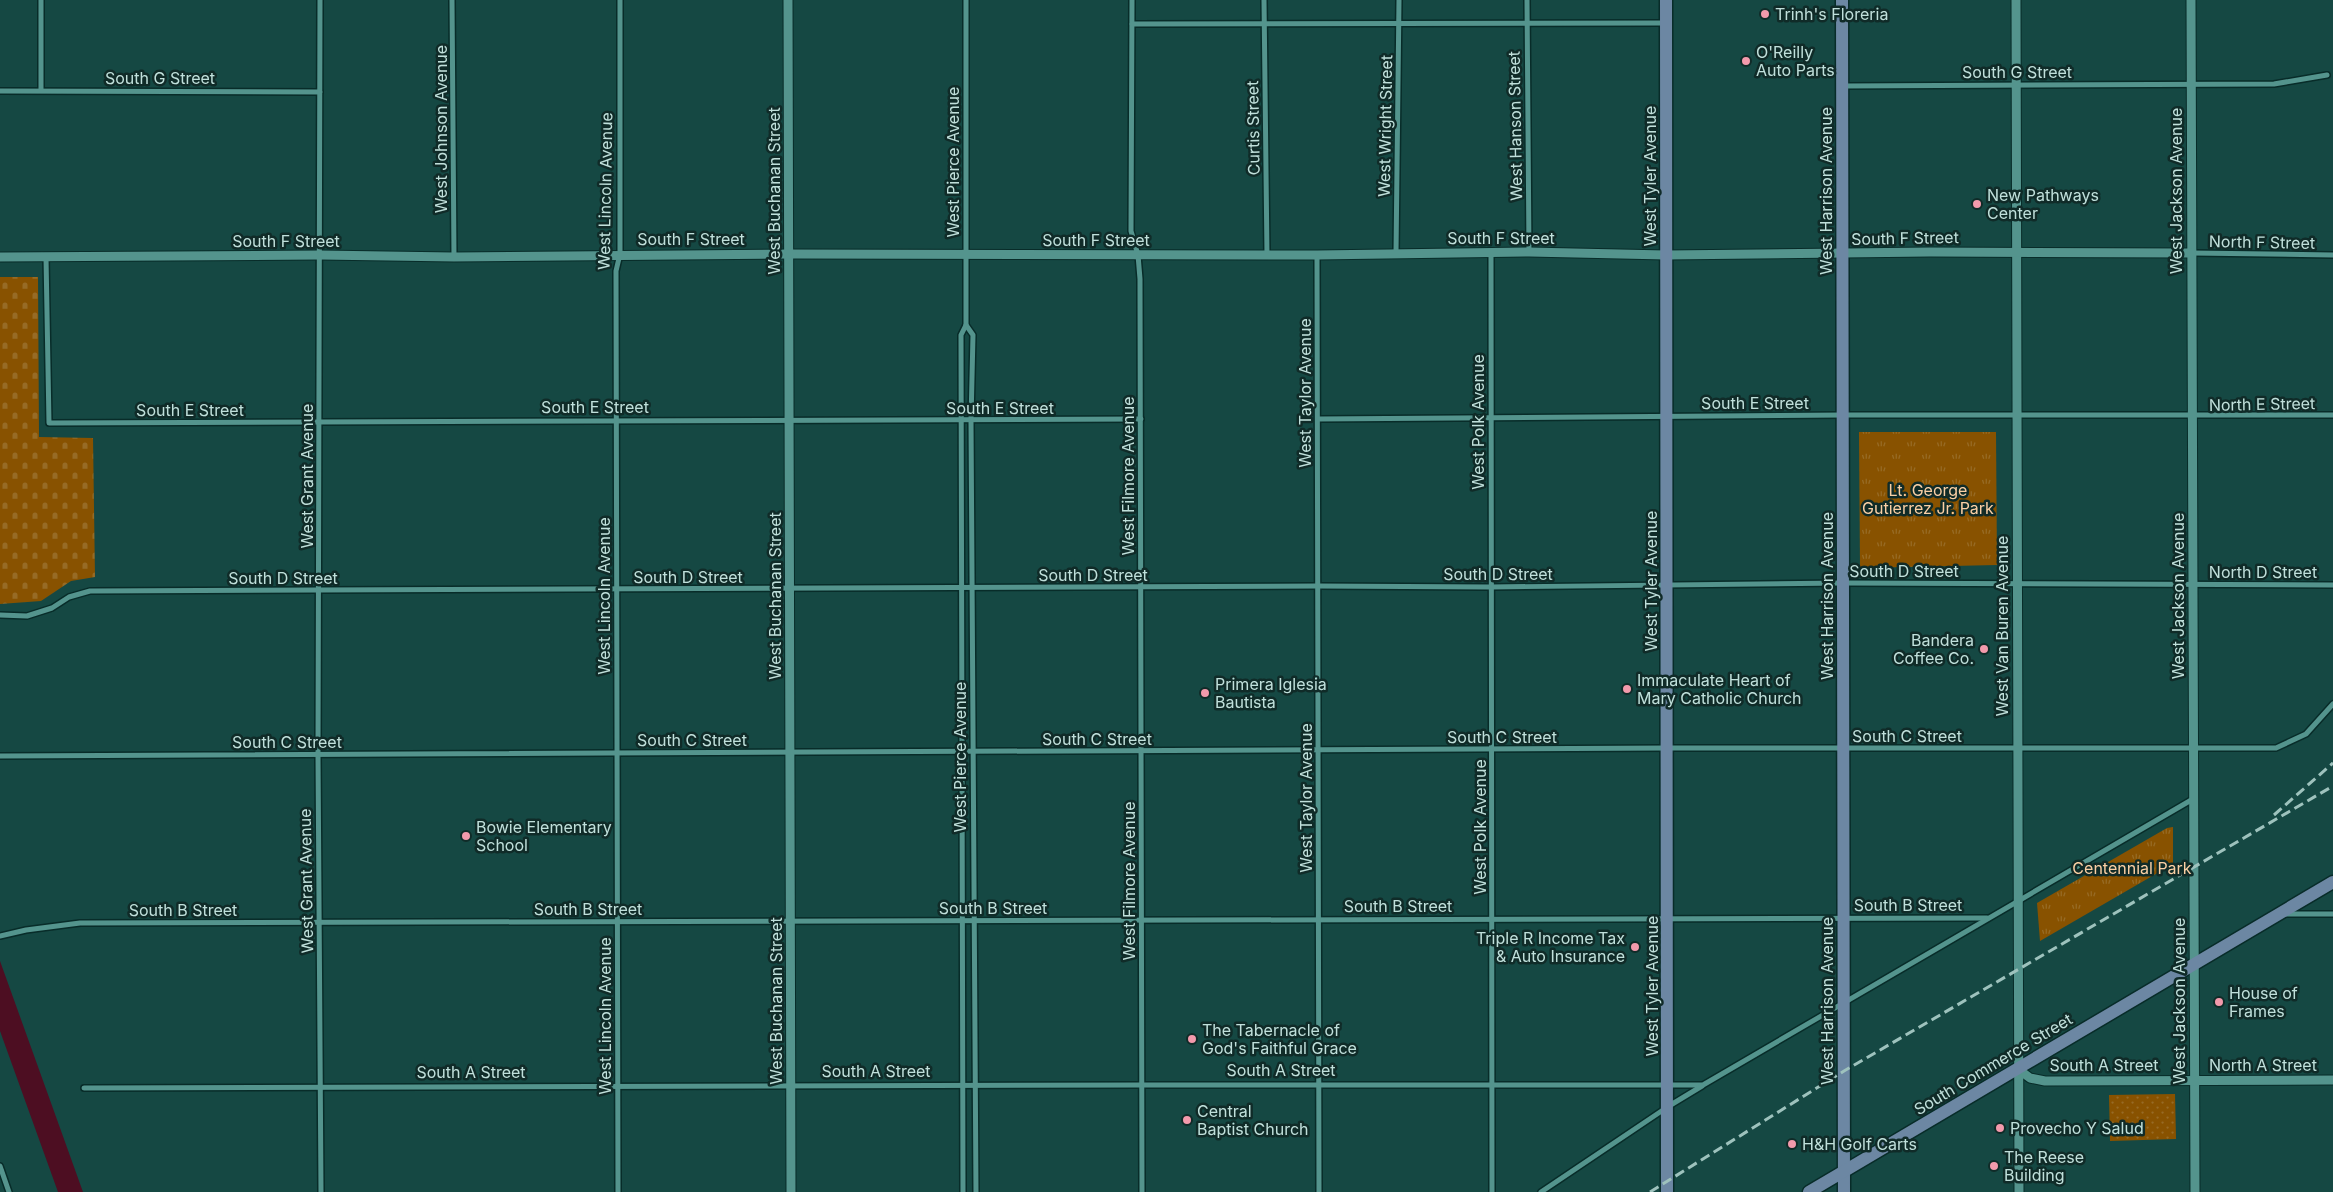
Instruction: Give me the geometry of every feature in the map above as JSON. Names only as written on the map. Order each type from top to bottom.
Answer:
[{"type":"main road","name":"West Tyler Avenue","points":[[1666,0],[1668,1192]]},
{"type":"main road","name":"West Harrison Avenue","points":[[1842,0],[1844,1192]]},
{"type":"main road","name":"South Commerce Street","points":[[1808,1192],[2333,882]]},
{"type":"street","points":[[41,0],[41,90]]},
{"type":"street","name":"West Grant Avenue","points":[[320,0],[318,754],[321,1192]]},
{"type":"street","name":"West Johnson Avenue","points":[[452,0],[454,257]]},
{"type":"street","name":"West Lincoln Avenue","points":[[618,1192],[615,420],[616,271],[620,254],[620,0]]},
{"type":"street","name":"West Buchanan Street","points":[[788,0],[792,1192]]},
{"type":"street","name":"West Pierce Avenue","points":[[963,1192],[961,335],[966,325],[966,0]]},
{"type":"street","name":"West Filmore Avenue","points":[[1132,0],[1131,231],[1138,255],[1141,419],[1142,1192]]},
{"type":"street","name":"Curtis Street","points":[[1264,0],[1267,255]]},
{"type":"street","name":"West Wright Street","points":[[1396,253],[1399,0]]},
{"type":"street","name":"West Hanson Street","points":[[1527,0],[1529,252]]},
{"type":"street","name":"West Van Buren Avenue","points":[[2016,0],[2019,1192]]},
{"type":"street","name":"West Jackson Avenue","points":[[2191,0],[2194,1192]]},
{"type":"street","points":[[1132,24],[1666,23]]},
{"type":"street","name":"South G Street","points":[[1842,86],[2274,84],[2327,75]]},
{"type":"street","name":"South G Street","points":[[0,91],[320,92]]},
{"type":"street","name":"South F Street","points":[[0,257],[320,255],[454,257],[620,254],[966,256],[1317,255],[1529,252],[1666,255],[2017,252],[2191,253]]},
{"type":"street","name":"West Polk Avenue","points":[[1491,253],[1492,1192]]},
{"type":"street","name":"North F Street","points":[[2191,253],[2333,255]]},
{"type":"street","name":"West Taylor Avenue","points":[[1317,255],[1319,1192]]},
{"type":"street","name":"South E Street","points":[[46,257],[49,423],[1141,419]]},
{"type":"street","name":"West Pierce Avenue","points":[[966,325],[973,335],[971,420],[976,1192]]},
{"type":"street","name":"South E Street","points":[[1318,419],[1843,415],[2192,417]]},
{"type":"street","name":"North E Street","points":[[2192,417],[2333,415]]},
{"type":"street","name":"South D Street","points":[[0,615],[27,616],[52,608],[69,597],[90,591],[1491,587],[1843,583],[2017,585],[2192,584]]},
{"type":"street","name":"North D Street","points":[[2192,584],[2333,585]]},
{"type":"street","name":"South C Street","points":[[0,756],[1668,748],[2276,748],[2306,734],[2333,704]]},
{"type":"street","points":[[1540,1192],[1703,1085],[1844,1005],[1988,918],[2019,902],[2193,799]]},
{"type":"street","points":[[2278,914],[2333,914]]},
{"type":"street","name":"South B Street","points":[[0,936],[26,930],[80,924],[791,920],[1988,918]]},
{"type":"street","name":"South A Street","points":[[2018,1069],[2030,1078],[2045,1081],[2193,1080]]},
{"type":"street","name":"North A Street","points":[[2193,1080],[2333,1080]]},
{"type":"street","name":"South A Street","points":[[84,1088],[976,1087],[1142,1084],[1703,1085]]},
{"type":"street","points":[[0,1166],[9,1192]]},
{"type":"green space","points":[[0,277],[38,277],[39,437],[93,438],[95,577],[71,581],[41,601],[0,604]]},
{"type":"green space","name":"Lt. George Gutierrez Jr. Park","points":[[1859,432],[1996,432],[1997,565],[1860,568]]},
{"type":"green space","name":"Centennial Park","points":[[2173,827],[2173,864],[2040,941],[2037,903],[2167,828]]},
{"type":"green space","points":[[2175,1094],[2176,1139],[2110,1141],[2109,1095]]},
{"type":"shaded area","points":[[0,961],[83,1192],[58,1192],[0,1031]]},
{"type":"railway","points":[[2274,815],[2333,763]]},
{"type":"railway","points":[[1650,1192],[1844,1071],[2333,786]]},
{"type":"place","name":"Trinh's Floreria","points":[[1765,14]]},
{"type":"place","name":"O'Reilly Auto Parts","points":[[1746,61]]},
{"type":"place","name":"New Pathways Center","points":[[1977,204]]},
{"type":"place","name":"Bandera Coffee Co.","points":[[1984,649]]},
{"type":"place","name":"Immaculate Heart of Mary Catholic Church","points":[[1627,689]]},
{"type":"place","name":"Primera Iglesia Bautista","points":[[1205,693]]},
{"type":"place","name":"Bowie Elementary School","points":[[466,836]]},
{"type":"place","name":"Triple R Income Tax & Auto Insurance","points":[[1635,947]]},
{"type":"place","name":"House of Frames","points":[[2219,1002]]},
{"type":"place","name":"The Tabernacle of God's Faithful Grace","points":[[1192,1039]]},
{"type":"place","name":"Central Baptist Church","points":[[1187,1120]]},
{"type":"place","name":"Provecho Y Salud","points":[[2000,1128]]},
{"type":"place","name":"H&H Golf Carts","points":[[1792,1144]]},
{"type":"place","name":"The Reese Building","points":[[1994,1166]]}]
